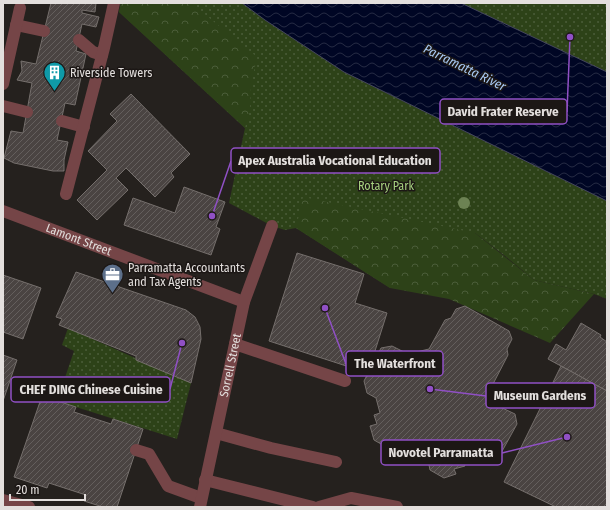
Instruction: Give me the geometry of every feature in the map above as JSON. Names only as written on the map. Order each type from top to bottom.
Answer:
[{"type":"street","points":[[66,194],[114,3]]},
{"type":"street","points":[[3,84],[20,8]]},
{"type":"street","points":[[16,25],[44,31]]},
{"type":"street","points":[[79,40],[93,52],[102,55]]},
{"type":"street","points":[[3,106],[27,112]]},
{"type":"street","points":[[62,121],[84,127]]},
{"type":"street","name":"Lamont Street","points":[[3,211],[244,302]]},
{"type":"street","name":"Sorrell Street","points":[[200,502],[244,302],[272,226]]},
{"type":"street","points":[[235,344],[345,381]]},
{"type":"street","points":[[216,433],[271,448],[336,462]]},
{"type":"street","points":[[136,450],[149,454],[168,486],[200,502]]},
{"type":"street","points":[[205,480],[313,507]]},
{"type":"street","points":[[319,507],[351,498],[397,507]]},
{"type":"street","points":[[3,500],[29,507]]},
{"type":"green space","name":"Rotary Park","points":[[121,3],[242,3],[344,72],[607,201],[607,299],[594,294],[534,280],[475,233],[395,271],[390,288],[296,228],[285,230],[272,226],[229,203],[245,128],[119,12]]},
{"type":"green space","points":[[121,3],[191,3],[257,57],[251,85],[250,109],[245,128],[119,12]]},
{"type":"green space","points":[[461,3],[607,3],[607,72]]},
{"type":"green space","points":[[303,197],[475,233],[534,280],[594,294],[550,343],[449,299],[390,288],[296,228]]},
{"type":"green space","points":[[68,328],[191,383],[177,439],[57,401],[74,351],[62,345]]},
{"type":"water","name":"Parramatta River","points":[[242,3],[461,3],[607,72],[607,201],[344,72]]},
{"type":"building","name":"Riverside Towers","points":[[51,3],[96,3],[95,12],[82,10],[82,13],[99,17],[96,27],[82,24],[76,51],[86,54],[75,105],[65,103],[57,140],[68,142],[64,160],[64,171],[53,171],[14,163],[4,158],[11,131],[23,133],[32,83],[17,80],[22,71],[21,61],[36,64]]},
{"type":"building","points":[[131,94],[190,154],[171,173],[174,177],[155,197],[126,168],[116,178],[128,190],[97,220],[77,200],[107,170],[88,151],[117,121],[110,114]]},
{"type":"building","points":[[184,187],[225,202],[216,227],[220,229],[211,255],[124,225],[133,198],[175,213]]},
{"type":"building","points":[[297,253],[364,274],[355,303],[387,313],[368,373],[269,341]]},
{"type":"building","points":[[76,272],[186,310],[195,317],[200,327],[201,339],[191,383],[136,360],[136,356],[59,325],[62,319],[56,317]]},
{"type":"building","points":[[3,275],[41,288],[23,339],[3,332]]},
{"type":"building","points":[[465,306],[509,331],[512,339],[507,349],[508,355],[493,384],[498,406],[515,414],[517,424],[500,455],[486,460],[478,455],[463,460],[465,466],[454,469],[456,474],[444,478],[430,470],[428,460],[430,456],[401,440],[399,444],[388,448],[374,440],[370,426],[377,424],[374,415],[380,413],[376,398],[367,393],[364,381],[381,348],[392,346],[408,354],[429,349],[445,320],[451,318],[456,309]]},
{"type":"building","points":[[581,323],[601,335],[600,337],[607,342],[607,391],[548,359],[556,344],[566,350]]},
{"type":"building","points":[[3,355],[17,360],[3,401]]},
{"type":"building","points":[[561,366],[607,391],[607,507],[556,507],[504,482]]},
{"type":"building","points":[[42,396],[76,407],[74,412],[111,424],[113,419],[143,429],[117,507],[103,507],[84,501],[86,495],[49,483],[47,488],[14,477]]},
{"type":"place","name":"David Frater Reserve","points":[[570,37]]},
{"type":"place","name":"Riverside Towers","points":[[54,92]]},
{"type":"place","name":"Apex Australia Vocational Education","points":[[212,216]]},
{"type":"place","name":"Parramatta Accountants and Tax Agents","points":[[112,294]]},
{"type":"place","name":"The Waterfront","points":[[325,308]]},
{"type":"place","name":"CHEF DING Chinese Cuisine","points":[[182,343]]},
{"type":"place","name":"Museum Gardens","points":[[430,389]]},
{"type":"place","name":"Novotel Parramatta","points":[[567,437]]}]
